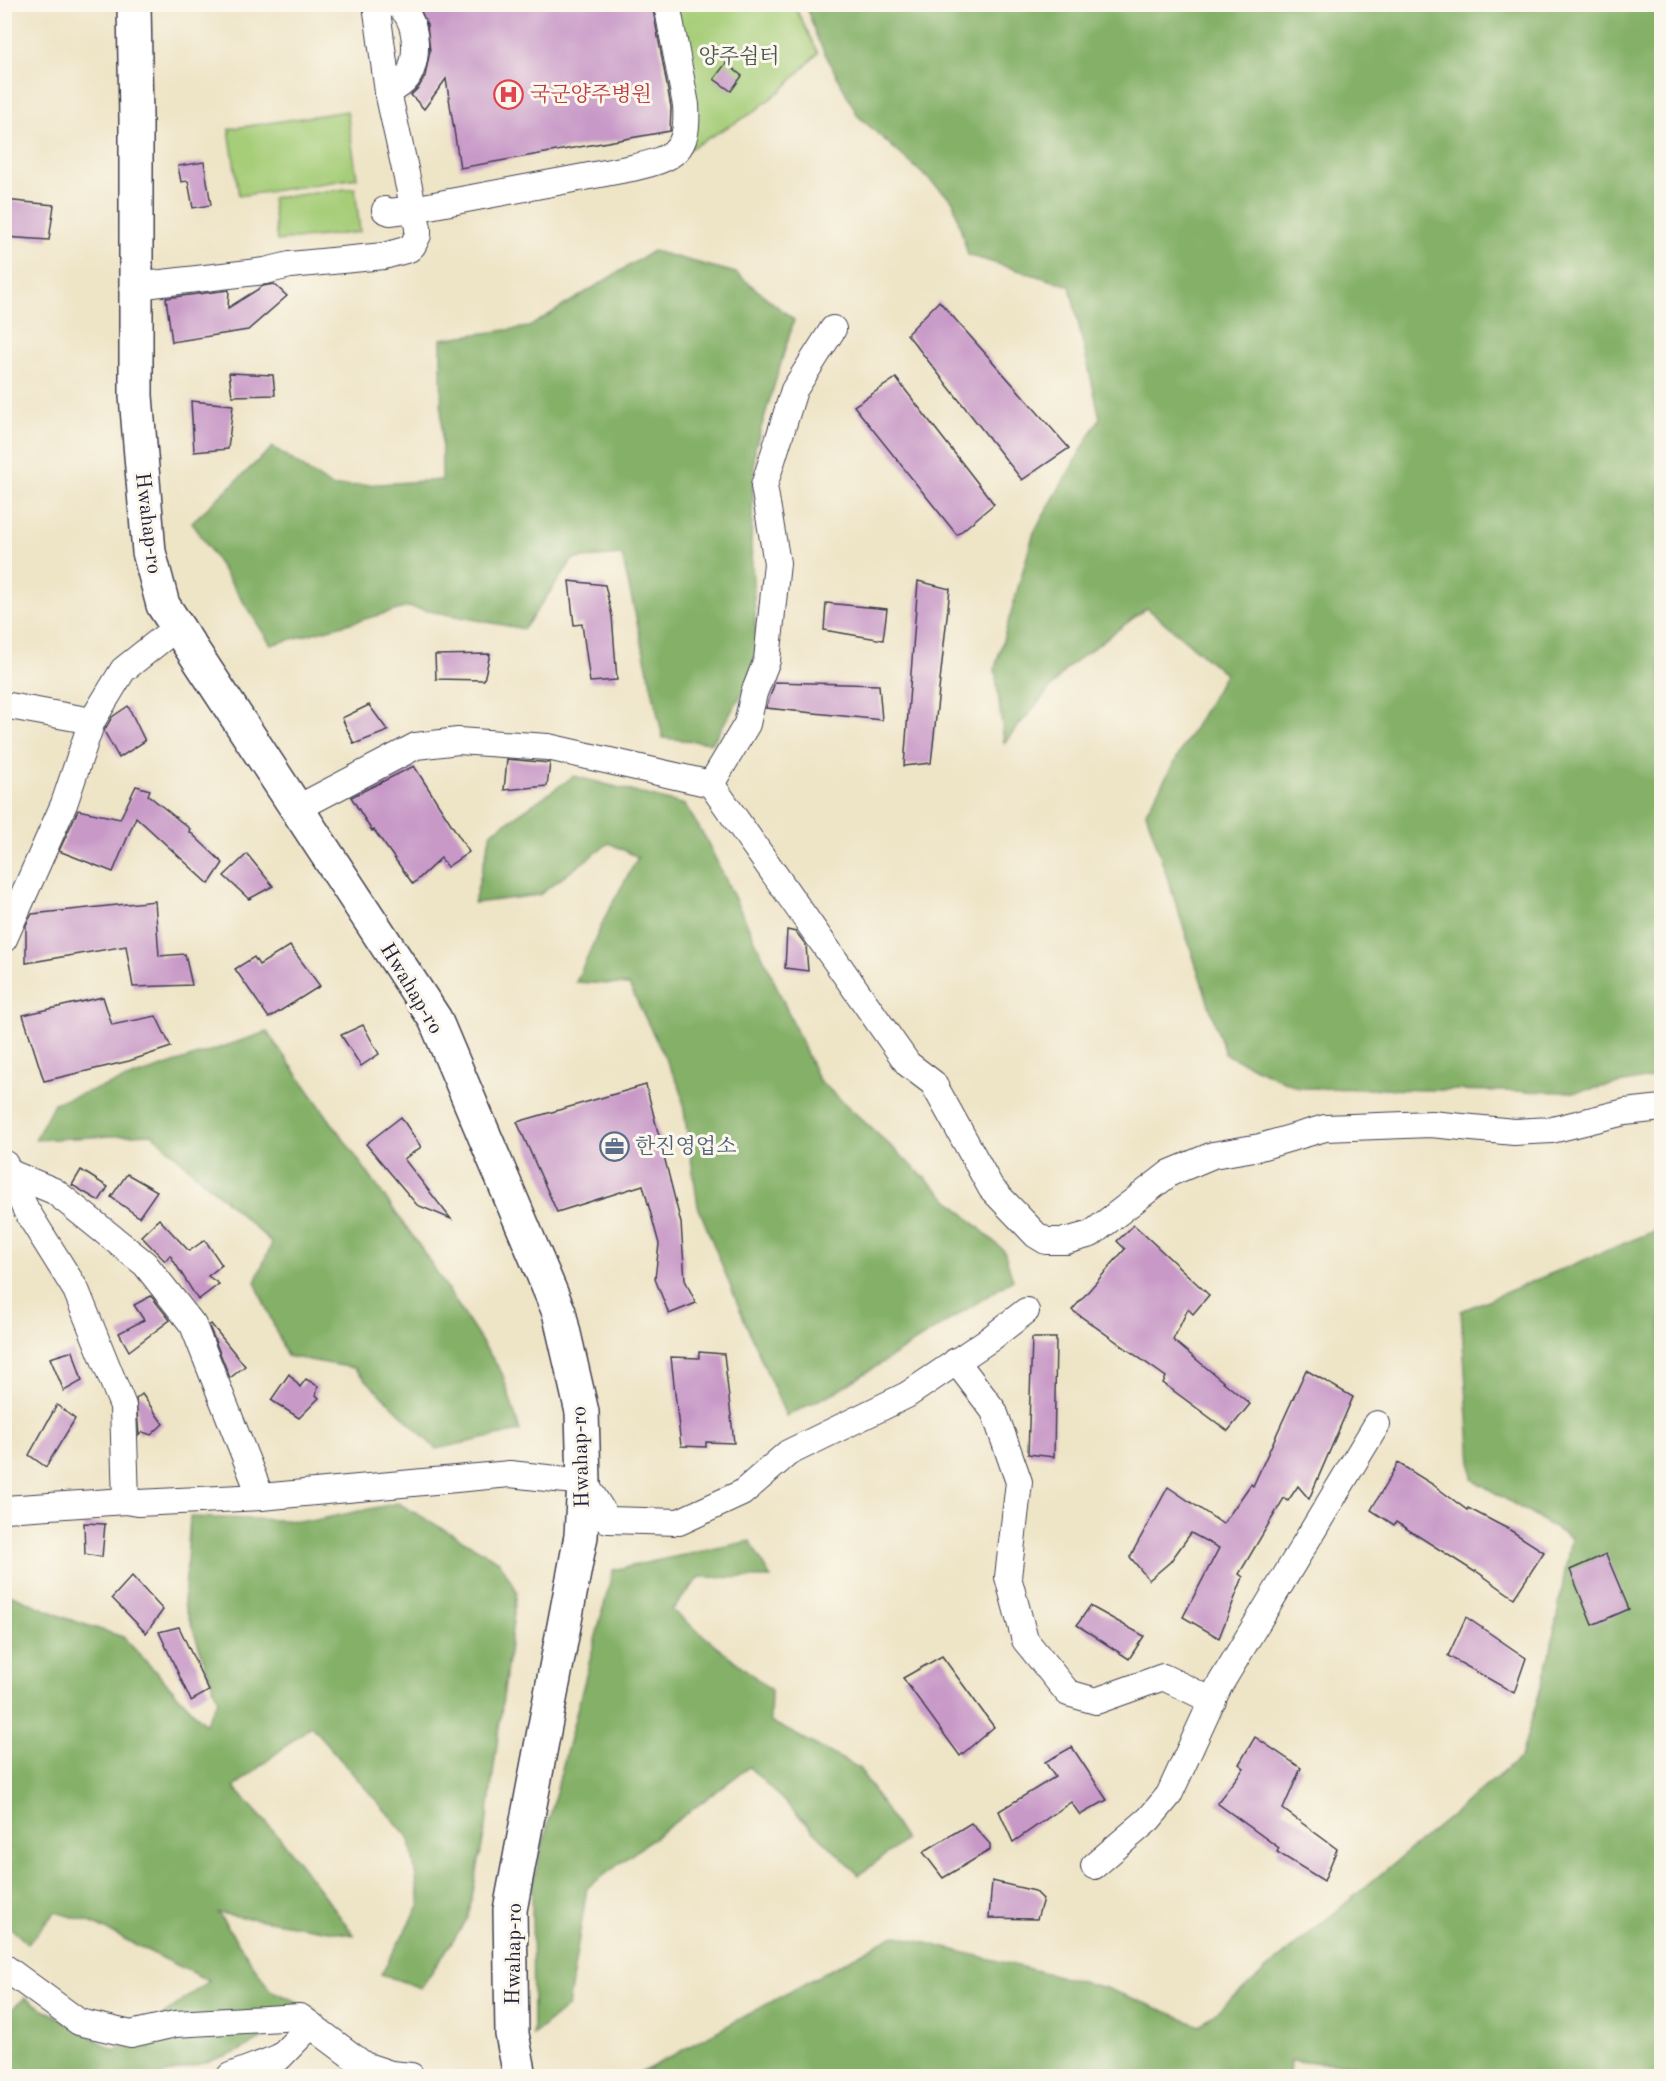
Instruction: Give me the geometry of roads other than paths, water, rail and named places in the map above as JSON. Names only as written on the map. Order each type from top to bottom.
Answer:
[{"type":"main road","name":"Hwahap-ro","points":[[134,4],[136,396],[149,552],[163,605],[435,1019],[559,1312],[582,1412],[584,1482],[581,1536],[510,1910],[512,2034],[520,2076]]},
{"type":"street","points":[[136,286],[265,271],[291,265],[384,256],[409,249],[416,241],[418,228],[388,92],[376,4]]},
{"type":"street","points":[[388,92],[406,80],[414,58],[415,47],[408,16],[396,4]]},
{"type":"street","points":[[386,210],[390,212],[632,168],[659,162],[674,153],[685,138],[687,122],[668,4]]},
{"type":"street","points":[[711,784],[747,723],[753,693],[767,660],[777,563],[764,486],[794,390],[833,329]]},
{"type":"street","points":[[4,939],[64,804],[92,721],[123,670],[177,627]]},
{"type":"street","points":[[4,705],[92,721]]},
{"type":"street","points":[[296,809],[416,746],[458,741],[548,747],[711,784],[901,1055],[908,1064],[933,1083],[991,1188],[1036,1235],[1046,1241],[1066,1241],[1091,1234],[1170,1173],[1213,1155],[1260,1147],[1325,1128],[1431,1124],[1514,1132],[1552,1130],[1625,1112],[1662,1108]]},
{"type":"street","points":[[6,1168],[54,1191],[145,1264],[193,1325],[261,1497]]},
{"type":"street","points":[[6,1168],[26,1210],[76,1290],[123,1406],[126,1501]]},
{"type":"street","points":[[4,1509],[126,1501],[138,1503],[261,1497],[510,1474],[584,1482],[608,1520],[679,1522],[742,1493],[788,1453],[907,1395],[1026,1311]]},
{"type":"street","points":[[956,1361],[994,1411],[1019,1482],[1008,1577],[1025,1640],[1068,1693],[1096,1701],[1163,1677],[1213,1701]]},
{"type":"street","points":[[1094,1866],[1149,1819],[1169,1795],[1218,1686],[1377,1424]]},
{"type":"street","points":[[6,1969],[79,2022],[131,2034],[175,2024],[300,2017],[364,2065],[390,2074],[411,2076]]},
{"type":"street","points":[[230,2076],[280,2057],[311,2025]]},
{"type":"place","name":"국군양주병원","points":[[509,94]]},
{"type":"place","name":"한진영업소","points":[[614,1146]]},
{"type":"park label","name":"양주쉼터","points":[[739,56]]}]
